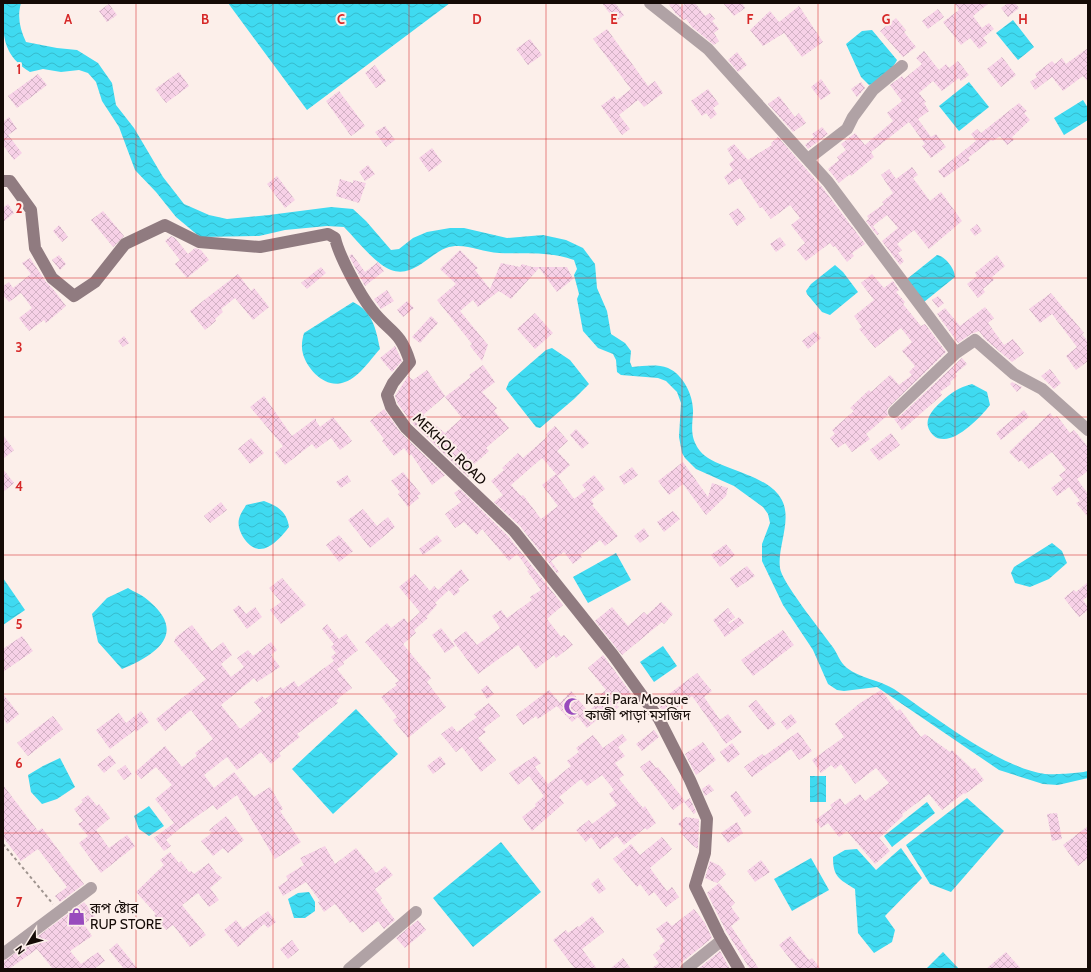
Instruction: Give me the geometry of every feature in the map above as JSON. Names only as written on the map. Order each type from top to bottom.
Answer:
[{"type":"street","points":[[650,3],[708,49],[808,159],[828,182],[956,353]]},
{"type":"street","points":[[808,159],[847,129],[853,116],[873,90],[902,66]]},
{"type":"street","name":"MEKHOL ROAD","points":[[3,181],[10,181],[31,210],[35,248],[52,278],[74,296],[95,282],[125,244],[165,225],[199,242],[260,247],[328,234],[335,238],[337,251],[372,310],[398,334],[405,345],[410,362],[393,383],[387,395],[391,407],[406,428],[514,531],[613,655],[659,719],[690,780],[707,819],[705,852],[695,886],[722,940],[739,969]]},
{"type":"street","points":[[894,412],[956,353],[976,340],[1014,374],[1042,389],[1088,430]]},
{"type":"street","points":[[3,954],[90,888]]},
{"type":"street","points":[[349,969],[416,912]]},
{"type":"street","points":[[686,969],[722,940]]},
{"type":"path","points":[[3,844],[59,911]]},
{"type":"water","points":[[3,3],[21,3],[19,13],[20,23],[26,42],[77,50],[98,63],[112,83],[116,105],[134,128],[163,177],[184,204],[209,215],[227,219],[331,207],[353,209],[366,221],[391,250],[399,249],[413,238],[427,232],[450,228],[464,228],[507,238],[543,235],[566,240],[583,248],[595,264],[597,288],[607,311],[611,334],[625,343],[631,351],[630,362],[632,367],[659,366],[674,371],[687,387],[692,400],[692,433],[700,451],[716,462],[763,482],[773,489],[780,497],[784,505],[785,513],[780,559],[782,575],[794,595],[834,648],[845,666],[858,674],[894,689],[967,739],[1007,762],[1045,774],[1066,774],[1088,771],[1088,778],[1058,785],[1043,784],[999,770],[877,687],[844,691],[837,690],[828,684],[813,650],[783,605],[762,561],[762,544],[770,523],[768,514],[763,507],[734,486],[696,469],[685,458],[682,453],[679,437],[681,403],[677,392],[666,381],[658,378],[621,375],[617,372],[616,360],[613,354],[598,348],[583,331],[577,299],[579,294],[574,275],[577,269],[574,260],[556,255],[499,253],[453,246],[439,251],[420,265],[406,271],[399,272],[391,270],[378,262],[344,227],[327,226],[285,230],[259,236],[200,237],[176,217],[156,192],[135,170],[119,127],[102,101],[96,82],[88,73],[79,70],[61,72],[43,69],[30,72],[14,58],[9,50],[4,34]]},
{"type":"water","points":[[228,3],[450,3],[307,110]]},
{"type":"water","points":[[1013,20],[1034,47],[1018,60],[996,33]]},
{"type":"water","points":[[872,30],[897,60],[886,76],[878,82],[869,85],[861,77],[846,44],[862,31]]},
{"type":"water","points":[[969,82],[989,107],[959,131],[939,106]]},
{"type":"water","points":[[1083,100],[1088,108],[1088,120],[1064,135],[1054,118]]},
{"type":"water","points":[[937,255],[949,263],[955,277],[924,302],[907,279]]},
{"type":"water","points":[[835,265],[843,272],[858,292],[830,315],[822,312],[806,291],[811,284]]},
{"type":"water","points":[[353,302],[360,306],[369,316],[375,328],[380,349],[353,378],[342,383],[329,383],[318,376],[308,366],[305,360],[302,346],[304,333]]},
{"type":"water","points":[[552,348],[570,360],[589,384],[540,428],[536,427],[506,389],[509,382],[546,350]]},
{"type":"water","points":[[972,384],[987,392],[990,405],[963,431],[950,438],[939,439],[935,437],[929,431],[928,426],[931,413],[952,393]]},
{"type":"water","points":[[264,501],[278,507],[281,510],[286,517],[289,527],[272,544],[268,547],[260,549],[251,546],[244,538],[239,528],[239,519],[246,505]]},
{"type":"water","points":[[1052,543],[1062,551],[1067,563],[1049,579],[1030,587],[1015,583],[1011,573],[1014,567]]},
{"type":"water","points":[[616,553],[631,580],[588,603],[573,577]]},
{"type":"water","points":[[3,578],[25,610],[3,625]]},
{"type":"water","points":[[128,588],[147,599],[160,613],[166,624],[166,633],[162,642],[155,650],[146,657],[122,669],[98,642],[92,614],[107,598]]},
{"type":"water","points":[[663,646],[677,666],[654,682],[640,662]]},
{"type":"water","points":[[356,709],[398,754],[333,814],[292,769]]},
{"type":"water","points":[[60,758],[75,787],[57,799],[42,804],[31,792],[28,775]]},
{"type":"water","points":[[810,776],[826,776],[826,802],[810,802]]},
{"type":"water","points":[[967,798],[1004,831],[951,892],[930,884],[906,845]]},
{"type":"water","points":[[927,802],[935,813],[892,847],[884,836]]},
{"type":"water","points":[[149,806],[164,826],[149,836],[139,829],[134,816]]},
{"type":"water","points":[[501,842],[541,892],[473,947],[433,898]]},
{"type":"water","points":[[901,848],[922,878],[885,916],[895,930],[892,942],[874,953],[858,933],[855,889],[838,877],[834,869],[833,857],[845,850],[857,849],[876,870]]},
{"type":"water","points":[[811,858],[829,890],[792,911],[774,879]]},
{"type":"water","points":[[309,892],[315,902],[315,911],[305,918],[294,918],[288,899],[298,893]]},
{"type":"water","points":[[943,952],[959,969],[926,969]]},
{"type":"building","points":[[602,3],[615,3],[624,15],[616,22]]},
{"type":"building","points":[[668,3],[678,3],[681,7],[686,3],[695,3],[705,16],[710,13],[715,19],[712,21],[719,29],[714,33],[719,41],[714,45],[692,27],[686,19],[684,20],[676,14]]},
{"type":"building","points":[[723,3],[742,3],[745,8],[734,16]]},
{"type":"building","points":[[954,3],[989,3],[973,16],[982,28],[989,23],[994,29],[983,38],[987,43],[979,49],[970,38],[961,45],[943,22],[959,10]]},
{"type":"building","points":[[1008,3],[1015,3],[1019,8],[1008,17],[1001,8]]},
{"type":"building","points":[[109,4],[117,15],[107,22],[99,11]]},
{"type":"building","points":[[799,6],[823,42],[802,57],[784,33],[763,46],[750,30],[770,11],[779,22]]},
{"type":"building","points":[[938,9],[944,17],[928,29],[922,21]]},
{"type":"building","points":[[896,18],[906,30],[904,32],[916,47],[903,57],[880,31]]},
{"type":"building","points":[[607,29],[648,86],[655,81],[663,93],[644,107],[638,100],[619,115],[630,129],[622,135],[601,106],[614,96],[617,100],[631,89],[593,39]]},
{"type":"building","points":[[530,39],[542,55],[528,65],[516,49]]},
{"type":"building","points":[[1088,48],[1088,82],[1083,76],[1063,91],[1052,77],[1035,90],[1030,82],[1037,77],[1035,74],[1052,61],[1055,64],[1062,58],[1066,64]]},
{"type":"building","points":[[924,51],[939,70],[946,64],[949,68],[958,61],[969,75],[961,81],[959,78],[942,91],[933,81],[919,93],[926,102],[924,103],[929,111],[918,119],[931,137],[936,134],[946,147],[931,158],[922,146],[925,144],[909,122],[871,152],[874,157],[851,176],[850,174],[839,183],[828,169],[839,160],[837,157],[846,150],[841,144],[855,133],[865,145],[893,121],[887,113],[902,101],[890,85],[902,76],[904,79],[922,64],[916,58]]},
{"type":"building","points":[[737,52],[747,65],[738,72],[728,60]]},
{"type":"building","points":[[1002,57],[1016,75],[1001,87],[987,69]]},
{"type":"building","points":[[375,65],[386,81],[376,88],[365,73]]},
{"type":"building","points":[[179,72],[189,86],[166,103],[155,89]]},
{"type":"building","points":[[38,74],[47,85],[17,108],[8,96]]},
{"type":"building","points":[[821,79],[831,93],[821,100],[811,87]]},
{"type":"building","points":[[861,82],[865,88],[857,97],[851,89]]},
{"type":"building","points":[[708,89],[719,104],[713,108],[717,114],[711,119],[706,113],[702,116],[691,101]]},
{"type":"building","points":[[339,91],[365,126],[351,136],[326,101]]},
{"type":"building","points":[[779,96],[795,117],[799,113],[806,123],[793,132],[768,104]]},
{"type":"building","points":[[1019,103],[1027,111],[1024,113],[1030,120],[1012,137],[1014,140],[1007,145],[1000,136],[993,141],[991,140],[968,158],[970,160],[944,178],[938,171],[976,141],[971,134],[977,129],[981,133]]},
{"type":"building","points":[[9,117],[17,129],[8,135],[22,153],[14,160],[3,145],[3,122]]},
{"type":"building","points":[[385,126],[395,140],[386,147],[375,132]]},
{"type":"building","points":[[822,127],[828,134],[808,149],[805,145],[814,137],[812,134]]},
{"type":"building","points":[[778,137],[822,187],[865,244],[852,253],[854,256],[847,262],[835,246],[833,247],[830,243],[806,261],[797,250],[805,243],[791,225],[800,218],[790,205],[771,219],[762,207],[760,208],[740,178],[729,185],[724,177],[733,170],[729,164],[734,160],[727,149],[734,144],[748,160],[772,145],[771,143]]},
{"type":"building","points":[[432,148],[442,162],[429,172],[419,158]]},
{"type":"building","points":[[368,165],[375,174],[365,181],[359,172]]},
{"type":"building","points":[[912,167],[918,175],[913,178],[930,201],[941,192],[962,221],[929,249],[914,230],[897,244],[902,250],[898,253],[904,261],[900,265],[882,241],[898,228],[887,215],[873,226],[879,234],[877,235],[866,221],[869,219],[867,216],[884,204],[882,202],[893,193],[881,175],[889,169],[896,179]]},
{"type":"building","points":[[277,176],[295,200],[285,208],[267,184]]},
{"type":"building","points":[[340,179],[353,183],[353,180],[366,183],[359,203],[336,196]]},
{"type":"building","points":[[8,204],[14,213],[3,222],[3,208]]},
{"type":"building","points":[[738,208],[746,219],[737,226],[729,214]]},
{"type":"building","points":[[103,211],[124,236],[113,247],[91,220]]},
{"type":"building","points":[[977,224],[982,231],[975,236],[970,230]]},
{"type":"building","points":[[59,225],[68,237],[62,242],[53,231]]},
{"type":"building","points":[[171,236],[175,238],[188,254],[195,248],[201,250],[209,260],[187,278],[175,264],[180,260],[165,241]]},
{"type":"building","points":[[780,237],[786,245],[776,252],[770,244]]},
{"type":"building","points":[[460,250],[478,268],[475,270],[490,289],[501,263],[520,267],[522,264],[532,267],[567,267],[573,279],[557,292],[539,268],[511,299],[499,291],[478,307],[473,300],[460,311],[488,345],[482,361],[470,346],[472,344],[437,300],[456,284],[440,269]]},
{"type":"building","points":[[352,254],[365,272],[378,262],[384,271],[365,286],[349,256]]},
{"type":"building","points":[[59,255],[66,264],[60,270],[52,260]]},
{"type":"building","points":[[997,255],[1005,266],[992,277],[994,280],[983,289],[985,292],[978,298],[967,284],[977,276],[975,273]]},
{"type":"building","points":[[30,258],[46,282],[66,306],[46,323],[44,320],[29,331],[19,318],[32,308],[21,293],[9,302],[3,295],[3,286],[9,282],[13,288],[31,274],[22,263]]},
{"type":"building","points":[[321,267],[326,273],[307,289],[301,283]]},
{"type":"building","points":[[238,274],[251,291],[254,288],[269,307],[253,320],[235,298],[221,309],[223,312],[215,319],[216,321],[205,330],[190,311]]},
{"type":"building","points":[[872,274],[884,288],[893,281],[899,290],[896,292],[905,302],[903,304],[921,326],[925,324],[946,352],[889,407],[887,410],[888,415],[866,434],[870,439],[852,452],[845,443],[838,448],[830,438],[835,434],[832,430],[854,411],[850,408],[869,390],[871,392],[890,375],[899,385],[912,375],[909,372],[915,366],[902,351],[912,342],[901,328],[875,348],[859,329],[862,327],[854,316],[874,300],[861,283]]},
{"type":"building","points":[[387,290],[394,301],[381,309],[374,299]]},
{"type":"building","points":[[1051,293],[1084,333],[1082,334],[1088,342],[1088,361],[1076,370],[1066,356],[1077,347],[1052,314],[1040,323],[1029,309]]},
{"type":"building","points":[[938,296],[944,303],[938,308],[932,300]]},
{"type":"building","points":[[407,301],[414,308],[403,317],[397,310]]},
{"type":"building","points":[[985,307],[994,318],[988,323],[1004,345],[1013,339],[1024,353],[1012,362],[985,339],[979,331],[971,334],[958,343],[937,314],[945,308],[960,326]]},
{"type":"building","points":[[535,313],[553,333],[535,349],[517,329]]},
{"type":"building","points":[[431,316],[438,323],[420,343],[412,337]]},
{"type":"building","points":[[815,331],[821,338],[808,349],[802,341]]},
{"type":"building","points":[[124,336],[129,343],[123,347],[118,341]]},
{"type":"building","points":[[395,346],[402,361],[392,372],[380,358]]},
{"type":"building","points":[[962,358],[967,364],[955,374],[957,376],[950,382],[951,384],[940,392],[942,395],[902,430],[894,419],[899,417]]},
{"type":"building","points":[[483,365],[495,382],[482,392],[497,408],[494,411],[509,428],[486,448],[489,451],[471,467],[474,470],[468,477],[412,423],[398,404],[395,396],[408,376],[413,380],[427,370],[445,396],[423,415],[445,433],[462,418],[445,397],[471,377],[469,375]]},
{"type":"building","points":[[1050,369],[1061,383],[1054,389],[1041,376]]},
{"type":"building","points":[[1012,382],[1022,387],[1017,392],[1010,384]]},
{"type":"building","points":[[264,396],[292,436],[316,418],[316,421],[320,427],[333,417],[352,441],[340,450],[331,438],[316,449],[312,444],[285,465],[275,453],[283,446],[250,407]]},
{"type":"building","points":[[384,409],[401,433],[445,475],[432,485],[411,454],[410,456],[404,448],[394,456],[382,441],[384,439],[370,421]]},
{"type":"building","points":[[1024,410],[1029,417],[1001,440],[996,433]]},
{"type":"building","points":[[1050,413],[1054,418],[1057,416],[1070,433],[1074,430],[1088,447],[1088,471],[1077,479],[1088,494],[1088,517],[1076,503],[1080,501],[1069,487],[1057,496],[1051,488],[1063,479],[1059,475],[1066,470],[1052,452],[1029,469],[1021,460],[1019,462],[1009,452]]},
{"type":"building","points":[[555,426],[568,441],[557,451],[570,465],[558,476],[542,458],[511,485],[521,496],[523,495],[541,519],[558,506],[542,485],[556,474],[574,499],[586,490],[582,485],[594,475],[605,489],[591,500],[594,504],[592,505],[618,536],[605,546],[600,540],[580,555],[582,557],[573,564],[564,552],[551,561],[559,572],[557,573],[520,526],[494,502],[503,495],[491,481],[504,470],[502,468],[518,453],[523,458],[548,436],[546,434]]},
{"type":"building","points":[[576,429],[589,443],[582,449],[570,435]]},
{"type":"building","points":[[891,433],[900,445],[879,461],[870,450]]},
{"type":"building","points":[[3,435],[14,450],[3,459]]},
{"type":"building","points":[[251,438],[264,453],[250,464],[238,449]]},
{"type":"building","points":[[683,462],[708,497],[712,483],[728,488],[726,496],[706,515],[683,484],[669,495],[658,481]]},
{"type":"building","points":[[632,467],[638,475],[624,485],[619,477]]},
{"type":"building","points":[[3,469],[14,483],[3,492]]},
{"type":"building","points":[[403,472],[421,494],[417,496],[419,498],[408,507],[398,494],[400,492],[391,481]]},
{"type":"building","points":[[347,475],[351,481],[341,488],[336,482]]},
{"type":"building","points":[[460,489],[508,536],[563,605],[547,619],[561,637],[564,635],[573,645],[556,658],[554,655],[536,669],[518,645],[478,674],[453,641],[466,631],[477,645],[500,628],[492,616],[501,610],[507,618],[532,600],[530,597],[541,590],[517,554],[509,561],[482,529],[477,535],[464,522],[455,528],[445,514],[461,502],[454,493]]},
{"type":"building","points":[[221,502],[227,510],[210,523],[204,516]]},
{"type":"building","points":[[363,509],[377,526],[388,517],[395,527],[370,548],[348,520]]},
{"type":"building","points":[[673,511],[680,519],[664,532],[657,522]]},
{"type":"building","points":[[644,528],[649,536],[640,543],[634,536]]},
{"type":"building","points":[[339,535],[353,551],[339,562],[326,545]]},
{"type":"building","points":[[437,535],[442,541],[423,555],[419,549]]},
{"type":"building","points":[[726,544],[735,555],[720,567],[711,555]]},
{"type":"building","points":[[747,566],[755,576],[737,588],[730,578]]},
{"type":"building","points":[[461,569],[469,580],[458,589],[460,591],[454,596],[449,590],[435,603],[437,605],[426,617],[428,618],[414,630],[416,633],[403,644],[431,678],[427,682],[446,707],[408,738],[393,720],[397,717],[381,697],[397,685],[395,683],[399,681],[365,642],[387,623],[391,628],[404,618],[408,623],[420,612],[399,587],[415,574],[430,591],[434,586],[438,590]]},
{"type":"building","points":[[282,578],[306,605],[281,624],[270,610],[281,602],[269,588]]},
{"type":"building","points":[[1088,582],[1088,596],[1083,600],[1088,607],[1088,610],[1079,617],[1064,598],[1074,590],[1076,592]]},
{"type":"building","points":[[661,602],[673,614],[664,624],[662,622],[622,655],[595,621],[612,607],[628,626],[644,612],[647,615]]},
{"type":"building","points":[[239,605],[246,614],[255,607],[262,617],[247,629],[233,610]]},
{"type":"building","points":[[728,608],[735,617],[728,623],[729,624],[739,617],[744,623],[725,637],[713,620]]},
{"type":"building","points":[[327,624],[339,639],[346,634],[358,650],[337,669],[352,688],[336,701],[338,703],[297,734],[300,737],[279,753],[281,756],[271,764],[261,752],[237,770],[227,757],[204,775],[214,788],[234,772],[254,797],[270,787],[283,809],[280,811],[301,842],[275,859],[237,795],[217,810],[213,805],[179,829],[166,840],[171,846],[164,851],[154,838],[174,823],[155,799],[172,785],[156,767],[141,779],[135,772],[165,746],[182,767],[197,756],[195,753],[213,739],[191,710],[165,731],[156,719],[206,679],[174,642],[176,637],[192,625],[212,651],[223,642],[232,655],[221,664],[231,677],[244,667],[237,658],[248,650],[253,656],[271,642],[277,650],[271,655],[280,667],[257,682],[254,678],[221,705],[240,729],[262,711],[254,702],[262,696],[265,699],[281,687],[283,689],[294,681],[298,687],[334,661],[331,657],[336,653],[331,647],[334,644],[322,629]]},
{"type":"building","points":[[441,628],[455,646],[445,653],[432,635]]},
{"type":"building","points":[[783,630],[794,645],[753,676],[741,660]]},
{"type":"building","points":[[22,636],[33,651],[3,672],[3,649]]},
{"type":"building","points":[[603,655],[631,693],[616,705],[619,707],[610,714],[608,711],[587,728],[578,717],[572,722],[557,706],[538,719],[536,716],[523,725],[516,715],[549,690],[560,703],[571,691],[588,711],[600,702],[597,697],[606,690],[588,668]]},
{"type":"building","points":[[697,673],[712,691],[704,697],[720,720],[728,714],[742,732],[726,744],[692,696],[667,716],[657,703]]},
{"type":"building","points":[[487,685],[494,694],[487,699],[481,690]]},
{"type":"building","points":[[881,690],[897,711],[900,709],[921,737],[925,734],[950,752],[952,750],[972,769],[975,768],[984,780],[942,810],[929,794],[902,814],[903,816],[879,838],[890,851],[875,864],[847,831],[839,837],[828,823],[821,828],[815,820],[832,808],[830,805],[840,798],[845,805],[860,794],[865,801],[889,783],[876,768],[855,784],[841,764],[835,769],[831,765],[821,773],[812,760],[844,737],[835,724],[860,703]]},
{"type":"building","points":[[3,694],[19,714],[7,724],[3,718]]},
{"type":"building","points":[[756,700],[776,724],[768,730],[748,706]]},
{"type":"building","points":[[489,703],[500,716],[483,729],[486,732],[478,738],[496,760],[481,772],[462,747],[456,752],[441,734],[452,726],[457,732],[477,717],[474,714]]},
{"type":"building","points":[[141,711],[149,722],[136,732],[135,730],[110,749],[96,730],[119,713],[126,723]]},
{"type":"building","points":[[791,714],[797,722],[787,730],[781,722]]},
{"type":"building","points":[[53,716],[63,729],[28,756],[17,743]]},
{"type":"building","points":[[654,730],[659,737],[642,751],[636,744]]},
{"type":"building","points":[[798,732],[812,751],[799,760],[791,749],[752,777],[744,767],[762,754],[764,756]]},
{"type":"building","points":[[622,734],[627,740],[618,747],[625,756],[615,763],[624,775],[619,779],[643,808],[645,806],[656,823],[647,830],[645,828],[624,845],[617,836],[600,849],[591,837],[586,842],[576,830],[589,820],[592,824],[617,805],[609,794],[614,790],[602,775],[587,786],[581,779],[559,797],[564,803],[532,831],[522,817],[536,806],[535,804],[544,796],[529,776],[518,785],[509,773],[535,756],[541,763],[535,767],[548,784],[571,766],[567,761],[579,752],[576,748],[593,735],[603,748]]},
{"type":"building","points":[[703,742],[716,760],[696,775],[685,754]]},
{"type":"building","points":[[732,743],[740,754],[728,763],[720,752]]},
{"type":"building","points":[[110,755],[116,763],[104,773],[97,765]]},
{"type":"building","points":[[440,756],[446,764],[433,774],[427,766]]},
{"type":"building","points":[[650,760],[656,768],[658,767],[685,801],[673,810],[640,767]]},
{"type":"building","points":[[125,765],[132,774],[124,780],[117,771]]},
{"type":"building","points":[[709,784],[714,790],[705,796],[702,789]]},
{"type":"building","points":[[3,785],[38,831],[42,828],[84,884],[60,902],[55,896],[67,887],[38,849],[21,861],[3,837]]},
{"type":"building","points":[[736,791],[752,812],[745,817],[730,796]]},
{"type":"building","points":[[88,795],[97,806],[99,804],[110,818],[96,830],[109,848],[127,835],[135,846],[101,873],[79,843],[88,836],[78,824],[83,821],[74,809],[83,802],[81,800]]},
{"type":"building","points":[[690,798],[696,812],[694,814],[684,802]]},
{"type":"building","points":[[1057,813],[1062,839],[1052,841],[1047,814]]},
{"type":"building","points":[[226,816],[244,840],[228,853],[223,848],[213,856],[201,841],[212,833],[209,830]]},
{"type":"building","points":[[685,817],[699,819],[698,849],[692,845],[680,832],[683,829],[678,824]]},
{"type":"building","points":[[737,822],[743,833],[728,843],[721,833]]},
{"type":"building","points":[[1088,826],[1088,858],[1078,866],[1063,845]]},
{"type":"building","points":[[662,837],[672,849],[650,868],[667,891],[672,887],[679,897],[666,907],[654,892],[649,896],[640,884],[637,887],[613,859],[631,844],[640,855]]},
{"type":"building","points":[[325,846],[335,864],[356,848],[376,873],[385,866],[393,875],[375,889],[382,898],[380,900],[395,920],[384,929],[378,921],[362,933],[353,921],[350,923],[335,904],[324,912],[318,902],[320,901],[306,882],[283,896],[278,887],[288,880],[286,876],[304,865],[300,858]]},
{"type":"building","points":[[170,852],[179,863],[181,861],[189,872],[191,871],[194,874],[209,863],[216,873],[222,878],[210,888],[219,900],[209,907],[198,893],[182,905],[206,935],[190,947],[173,925],[166,930],[154,915],[156,914],[136,892],[164,865],[160,860]]},
{"type":"building","points":[[761,860],[770,872],[755,882],[747,871]]},
{"type":"building","points":[[710,861],[720,866],[726,874],[717,883],[705,878]]},
{"type":"building","points":[[598,878],[606,889],[599,894],[591,884]]},
{"type":"building","points":[[719,883],[735,903],[731,907],[740,919],[731,926],[759,969],[750,969],[726,931],[707,893]]},
{"type":"building","points":[[84,902],[95,916],[84,924],[92,936],[70,951],[81,964],[98,952],[105,961],[94,969],[53,969],[37,949],[9,969],[3,969],[3,962]]},
{"type":"building","points":[[694,909],[705,923],[712,938],[681,963],[679,969],[651,969],[659,963],[653,955],[661,948],[659,946],[665,941],[656,929],[667,921],[672,926]]},
{"type":"building","points":[[268,911],[276,922],[268,928],[264,924],[238,947],[224,930],[236,920],[243,929]]},
{"type":"building","points":[[592,916],[604,932],[582,949],[597,969],[575,969],[553,940],[566,930],[568,933],[578,926],[579,927]]},
{"type":"building","points":[[418,920],[426,930],[405,948],[396,938]]},
{"type":"building","points":[[790,936],[809,960],[812,958],[821,969],[798,969],[779,945]]},
{"type":"building","points":[[292,940],[299,950],[288,959],[280,949]]},
{"type":"building","points":[[117,943],[138,969],[124,969],[109,950]]},
{"type":"building","points":[[720,951],[730,969],[698,969]]},
{"type":"building","points":[[1006,952],[1021,969],[986,969]]},
{"type":"building","points":[[623,958],[631,969],[610,969]]},
{"type":"place","name":"Kazi Para Mosque কাজী পাড়া মসজিদ","points":[[572,707]]},
{"type":"place","name":"রূপ ষ্টোর RUP STORE","points":[[77,916]]}]
